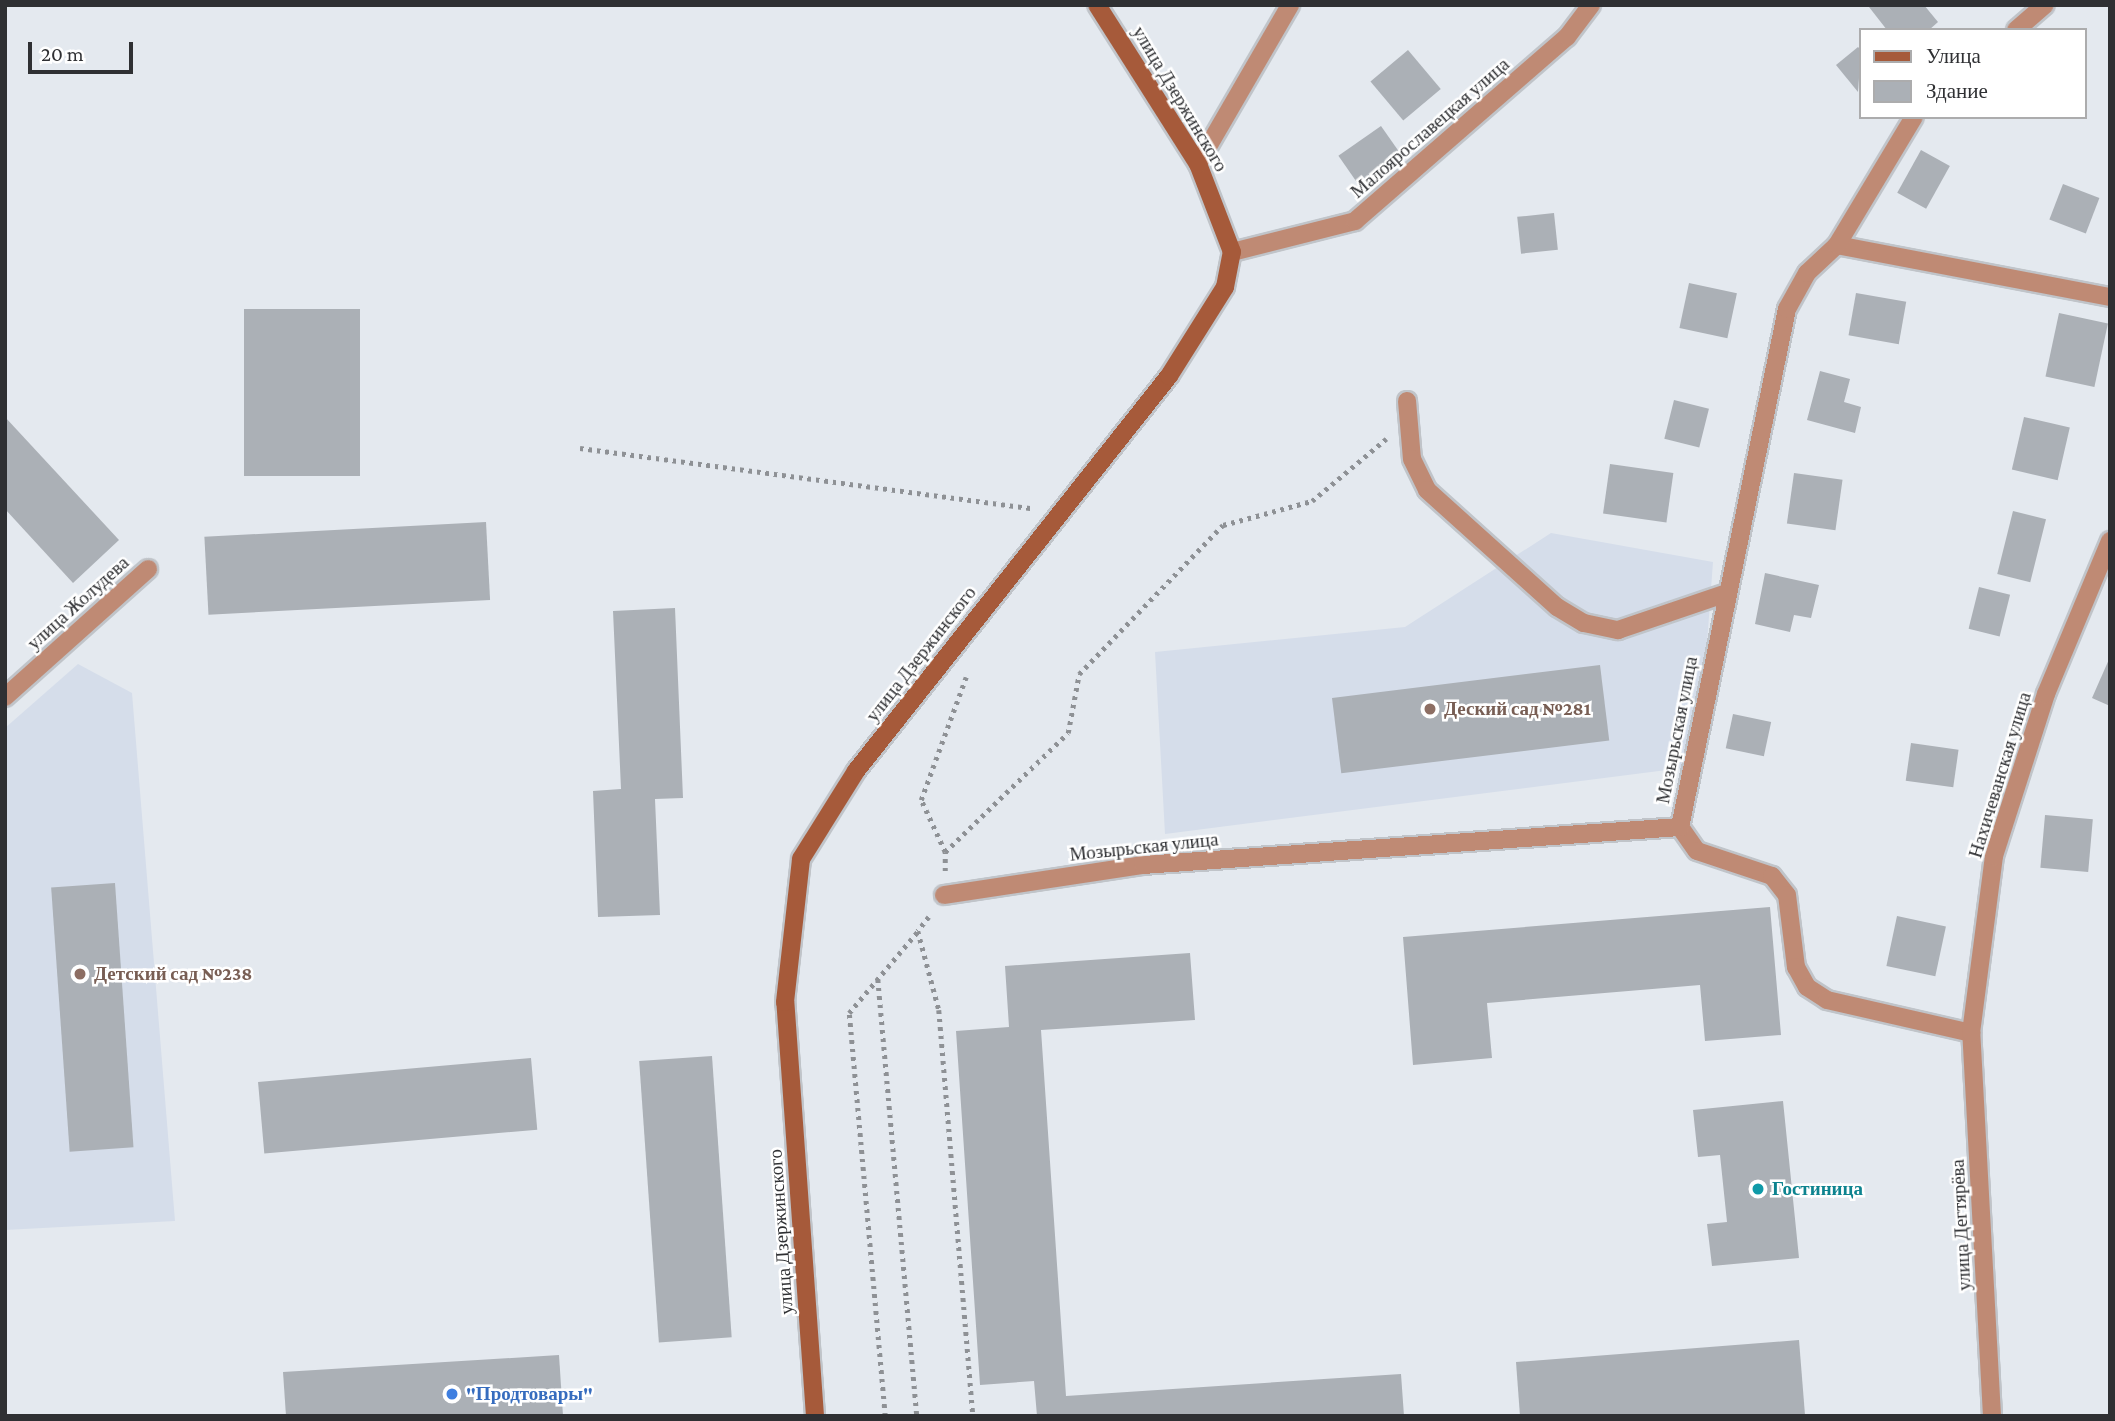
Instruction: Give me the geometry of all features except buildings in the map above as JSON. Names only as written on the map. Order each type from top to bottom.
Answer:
[{"type":"street","name":"улица Дзержинского","points":[[816,1416],[785,1002],[801,859],[856,771],[1169,376],[1225,286],[1232,252],[1198,164],[1097,5]]},
{"type":"street","points":[[1198,164],[1290,5]]},
{"type":"street","name":"Малоярославецкая улица","points":[[1232,252],[1355,221],[1567,37],[1591,5]]},
{"type":"street","points":[[2018,28],[2045,5]]},
{"type":"street","name":"Мозырьская улица","points":[[944,895],[1143,865],[1680,827],[1724,594],[1787,309],[1807,274],[1837,245],[1913,119]]},
{"type":"street","points":[[1837,245],[2110,297]]},
{"type":"street","points":[[1407,401],[1412,459],[1427,490],[1557,607],[1584,623],[1618,630],[1724,594]]},
{"type":"street","name":"Нахичеванская улица","points":[[1971,1033],[1994,856],[2046,694],[2110,541]]},
{"type":"street","name":"улица Жолудева","points":[[5,697],[148,569]]},
{"type":"street","points":[[1680,827],[1697,851],[1772,876],[1787,895],[1796,967],[1807,987],[1827,1000],[1971,1033]]},
{"type":"street","name":"улица Дегтярёва","points":[[1971,1033],[1993,1416]]},
{"type":"path","points":[[945,852],[1068,733],[1079,674],[1223,525],[1312,501],[1408,422]]},
{"type":"path","points":[[580,448],[1061,512]]},
{"type":"path","points":[[886,1416],[849,1013],[918,931],[944,895],[945,852],[921,800],[969,669]]},
{"type":"path","points":[[918,931],[939,1010],[972,1416]]},
{"type":"path","points":[[878,978],[916,1416]]},
{"type":"shaded area","name":"Деский сад №281","points":[[1551,533],[1713,562],[1698,766],[1165,834],[1155,652],[1405,627]]},
{"type":"shaded area","name":"Детский сад №238","points":[[78,664],[132,693],[175,1221],[5,1230],[5,728]]},
{"type":"place","name":"Деский сад №281","points":[[1430,709]]},
{"type":"place","name":"Детский сад №238","points":[[80,974]]},
{"type":"place","name":"Гостиница","points":[[1758,1189]]},
{"type":"place","name":"\"Продтовары\"","points":[[452,1394]]}]
